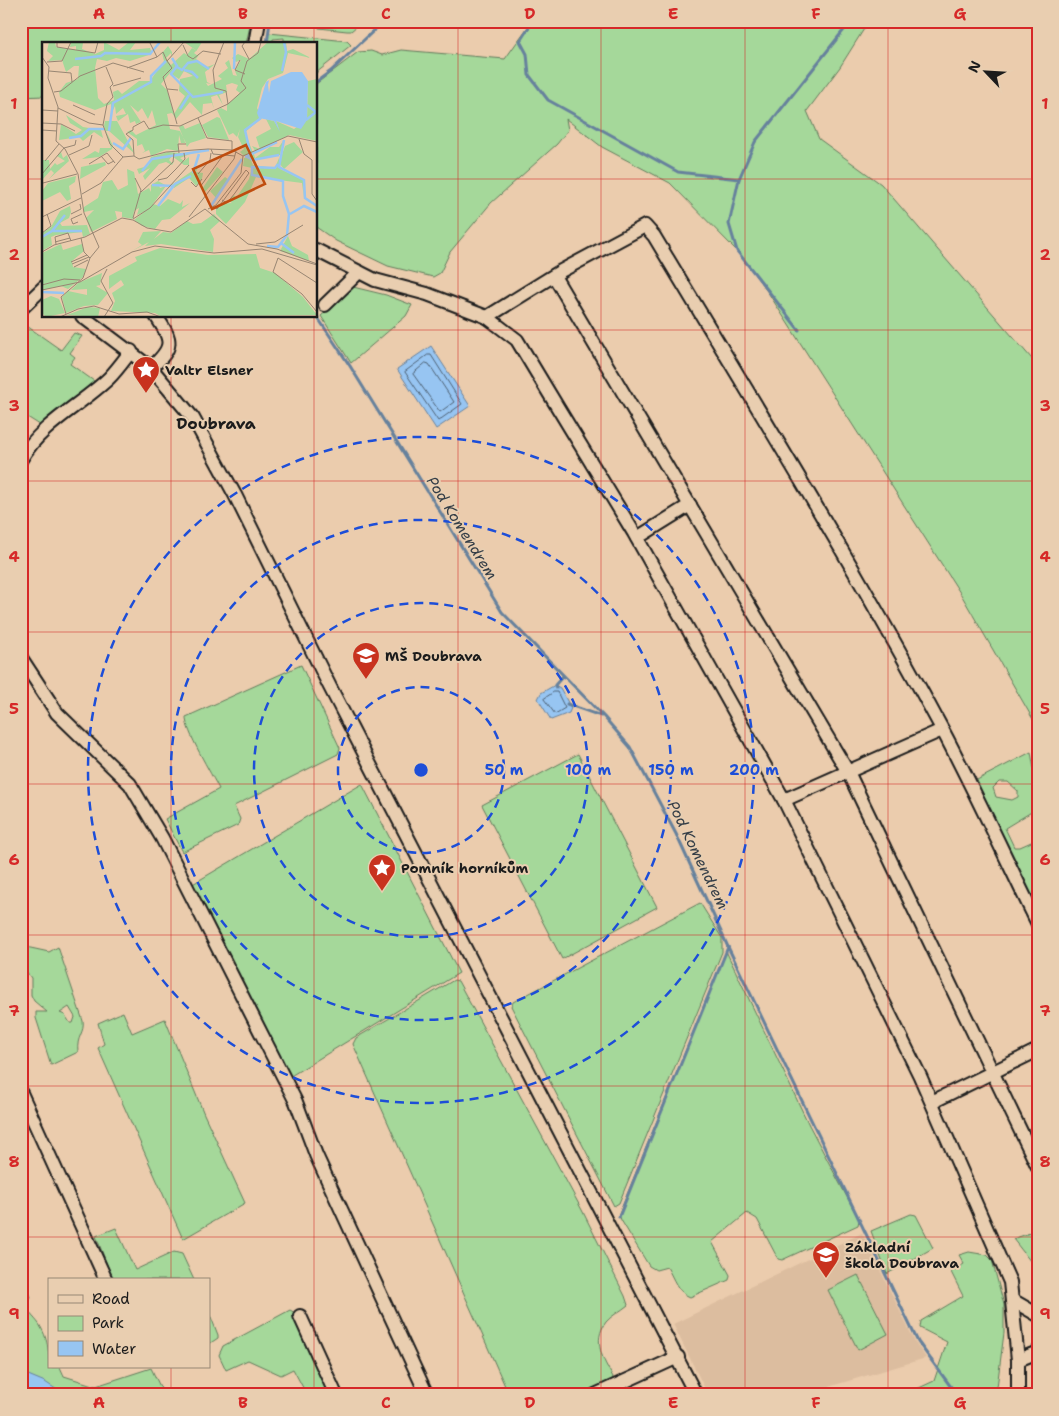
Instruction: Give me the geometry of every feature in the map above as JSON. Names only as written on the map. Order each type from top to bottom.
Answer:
[{"type":"street","points":[[255,42],[259,21]]},
{"type":"street","points":[[487,317],[554,276],[644,226],[654,236],[801,479],[942,730],[1038,924]]},
{"type":"street","points":[[318,251],[376,280],[427,294],[487,317],[517,340],[637,538],[784,800],[932,1102],[1010,1282],[1018,1360],[1018,1395]]},
{"type":"street","points":[[326,305],[359,272]]},
{"type":"street","points":[[554,276],[848,772],[1038,1166]]},
{"type":"street","points":[[21,309],[42,289]]},
{"type":"street","points":[[85,318],[151,368],[193,418],[235,495],[339,705],[696,1395]]},
{"type":"street","points":[[151,368],[168,351],[170,343],[168,334],[157,318]]},
{"type":"street","points":[[21,459],[27,449],[48,427],[108,378],[130,351]]},
{"type":"street","points":[[637,538],[690,505]]},
{"type":"street","points":[[21,658],[57,713],[130,784],[162,838],[296,1102],[316,1155],[428,1395]]},
{"type":"street","points":[[784,800],[942,730]]},
{"type":"street","points":[[932,1102],[1038,1050]]},
{"type":"street","points":[[21,1093],[105,1278]]},
{"type":"street","points":[[1012,1300],[1038,1315]]},
{"type":"street","points":[[300,1316],[336,1395]]},
{"type":"street","points":[[1018,1360],[1038,1352]]},
{"type":"street","points":[[594,1395],[678,1357]]},
{"type":"shaded area","name":"Základní škola Doubrava","points":[[862,1233],[915,1342],[926,1358],[801,1395],[708,1395],[673,1324]]},
{"type":"green space","points":[[21,21],[251,21],[246,42],[42,42],[42,96],[21,97]]},
{"type":"green space","points":[[311,21],[363,21],[351,31],[347,31],[319,28]]},
{"type":"green space","points":[[532,21],[869,21],[840,67],[807,111],[819,139],[881,184],[1038,366],[1038,728],[962,596],[769,294],[737,251],[670,183],[602,147],[566,119],[568,130],[557,144],[491,203],[450,252],[440,273],[433,277],[388,266],[336,241],[318,228],[318,82],[358,52],[371,51],[382,55],[401,50],[505,59]]},
{"type":"green space","points":[[269,33],[347,41],[351,45],[318,71],[318,42],[284,42],[284,38],[267,42]]},
{"type":"green space","points":[[353,287],[386,295],[412,305],[406,316],[351,363],[321,316]]},
{"type":"green space","points":[[24,324],[61,350],[74,333],[82,336],[70,353],[75,357],[70,364],[94,381],[95,385],[43,427],[21,413],[21,327]]},
{"type":"green space","points":[[301,665],[340,748],[338,754],[234,806],[240,819],[238,825],[182,852],[165,819],[219,789],[194,742],[186,717]]},
{"type":"green space","points":[[1031,752],[1034,769],[1038,773],[1038,808],[1005,828],[1014,847],[1020,847],[1038,839],[1038,914],[975,781]],"holes":[[[999,782],[1008,782],[1018,791],[1018,797],[1012,800],[996,797],[993,788]]]},
{"type":"green space","points":[[578,754],[657,907],[562,959],[482,805]]},
{"type":"green space","points":[[362,784],[459,973],[289,1077],[191,885]]},
{"type":"green space","points":[[700,903],[722,938],[722,952],[619,1203],[614,1206],[511,1006],[513,1002]]},
{"type":"green space","points":[[26,947],[49,952],[58,947],[83,1021],[83,1029],[78,1042],[78,1052],[51,1065],[36,1018],[36,1012],[47,1012],[34,1001],[31,995],[31,978],[23,965],[22,950]],"holes":[[[69,1007],[75,1017],[73,1023],[70,1023],[65,1015],[60,1013]]]},
{"type":"green space","points":[[726,951],[809,1125],[859,1220],[858,1225],[782,1260],[778,1259],[757,1219],[747,1213],[712,1242],[730,1275],[729,1280],[690,1297],[682,1292],[667,1267],[656,1270],[649,1266],[619,1214]]},
{"type":"green space","points":[[454,980],[458,981],[582,1210],[628,1305],[606,1322],[600,1336],[600,1350],[613,1377],[612,1381],[583,1395],[509,1395],[353,1044],[356,1038]]},
{"type":"green space","points":[[123,1012],[132,1033],[165,1019],[204,1114],[245,1203],[183,1239],[98,1048],[104,1044],[98,1023]]},
{"type":"green space","points":[[911,1214],[916,1215],[933,1248],[887,1274],[871,1231]]},
{"type":"green space","points":[[116,1228],[135,1270],[174,1252],[182,1254],[193,1278],[112,1278],[96,1236]]},
{"type":"green space","points":[[1038,1230],[1038,1271],[1013,1239]]},
{"type":"green space","points":[[969,1252],[987,1255],[992,1260],[1004,1305],[1004,1333],[996,1395],[904,1395],[934,1381],[947,1342],[920,1328],[921,1321],[963,1296],[951,1272],[964,1264],[959,1255]]},
{"type":"green space","points":[[858,1275],[888,1334],[858,1350],[828,1290]]},
{"type":"green space","points":[[21,1276],[31,1297],[25,1304],[42,1329],[46,1340],[48,1368],[60,1368],[64,1376],[96,1386],[151,1368],[164,1395],[21,1395],[21,1352],[26,1354],[28,1352],[25,1337],[21,1335]]},
{"type":"green space","points":[[290,1310],[297,1314],[334,1395],[307,1395],[293,1369],[281,1375],[248,1360],[226,1370],[219,1355],[223,1346]]},
{"type":"green space","points":[[210,1315],[218,1335],[218,1338],[210,1343]]},
{"type":"water","points":[[431,346],[470,406],[436,429],[397,369]]},
{"type":"water","points":[[555,685],[560,688],[571,708],[569,713],[551,720],[538,699],[541,693]]},
{"type":"water","points":[[21,1372],[45,1382],[65,1395],[21,1395]]},
{"type":"waterway","points":[[267,42],[270,21]]},
{"type":"waterway","points":[[318,81],[331,71],[384,21]]},
{"type":"waterway","points":[[533,21],[520,41],[527,54],[529,75],[548,100],[678,172],[739,179],[755,142],[851,21]]},
{"type":"waterway","points":[[739,179],[729,224],[737,251],[799,330]]},
{"type":"waterway","name":"Pod Komendrem","points":[[318,318],[350,366],[502,612],[604,717],[630,747],[676,834],[728,947],[918,1342],[951,1387],[961,1395]]},
{"type":"waterway","points":[[556,688],[555,685],[563,676]]},
{"type":"waterway","points":[[567,704],[601,716]]},
{"type":"waterway","points":[[619,1217],[728,947]]},
{"type":"place","name":"Valtr Elsner","points":[[146,394]]},
{"type":"place","name":"MŠ Doubrava","points":[[366,680]]},
{"type":"place","name":"Pomník horníkům","points":[[382,892]]},
{"type":"place","name":"Základní škola Doubrava","points":[[826,1279]]},
{"type":"district","name":"Doubrava","points":[[216,423]]}]
